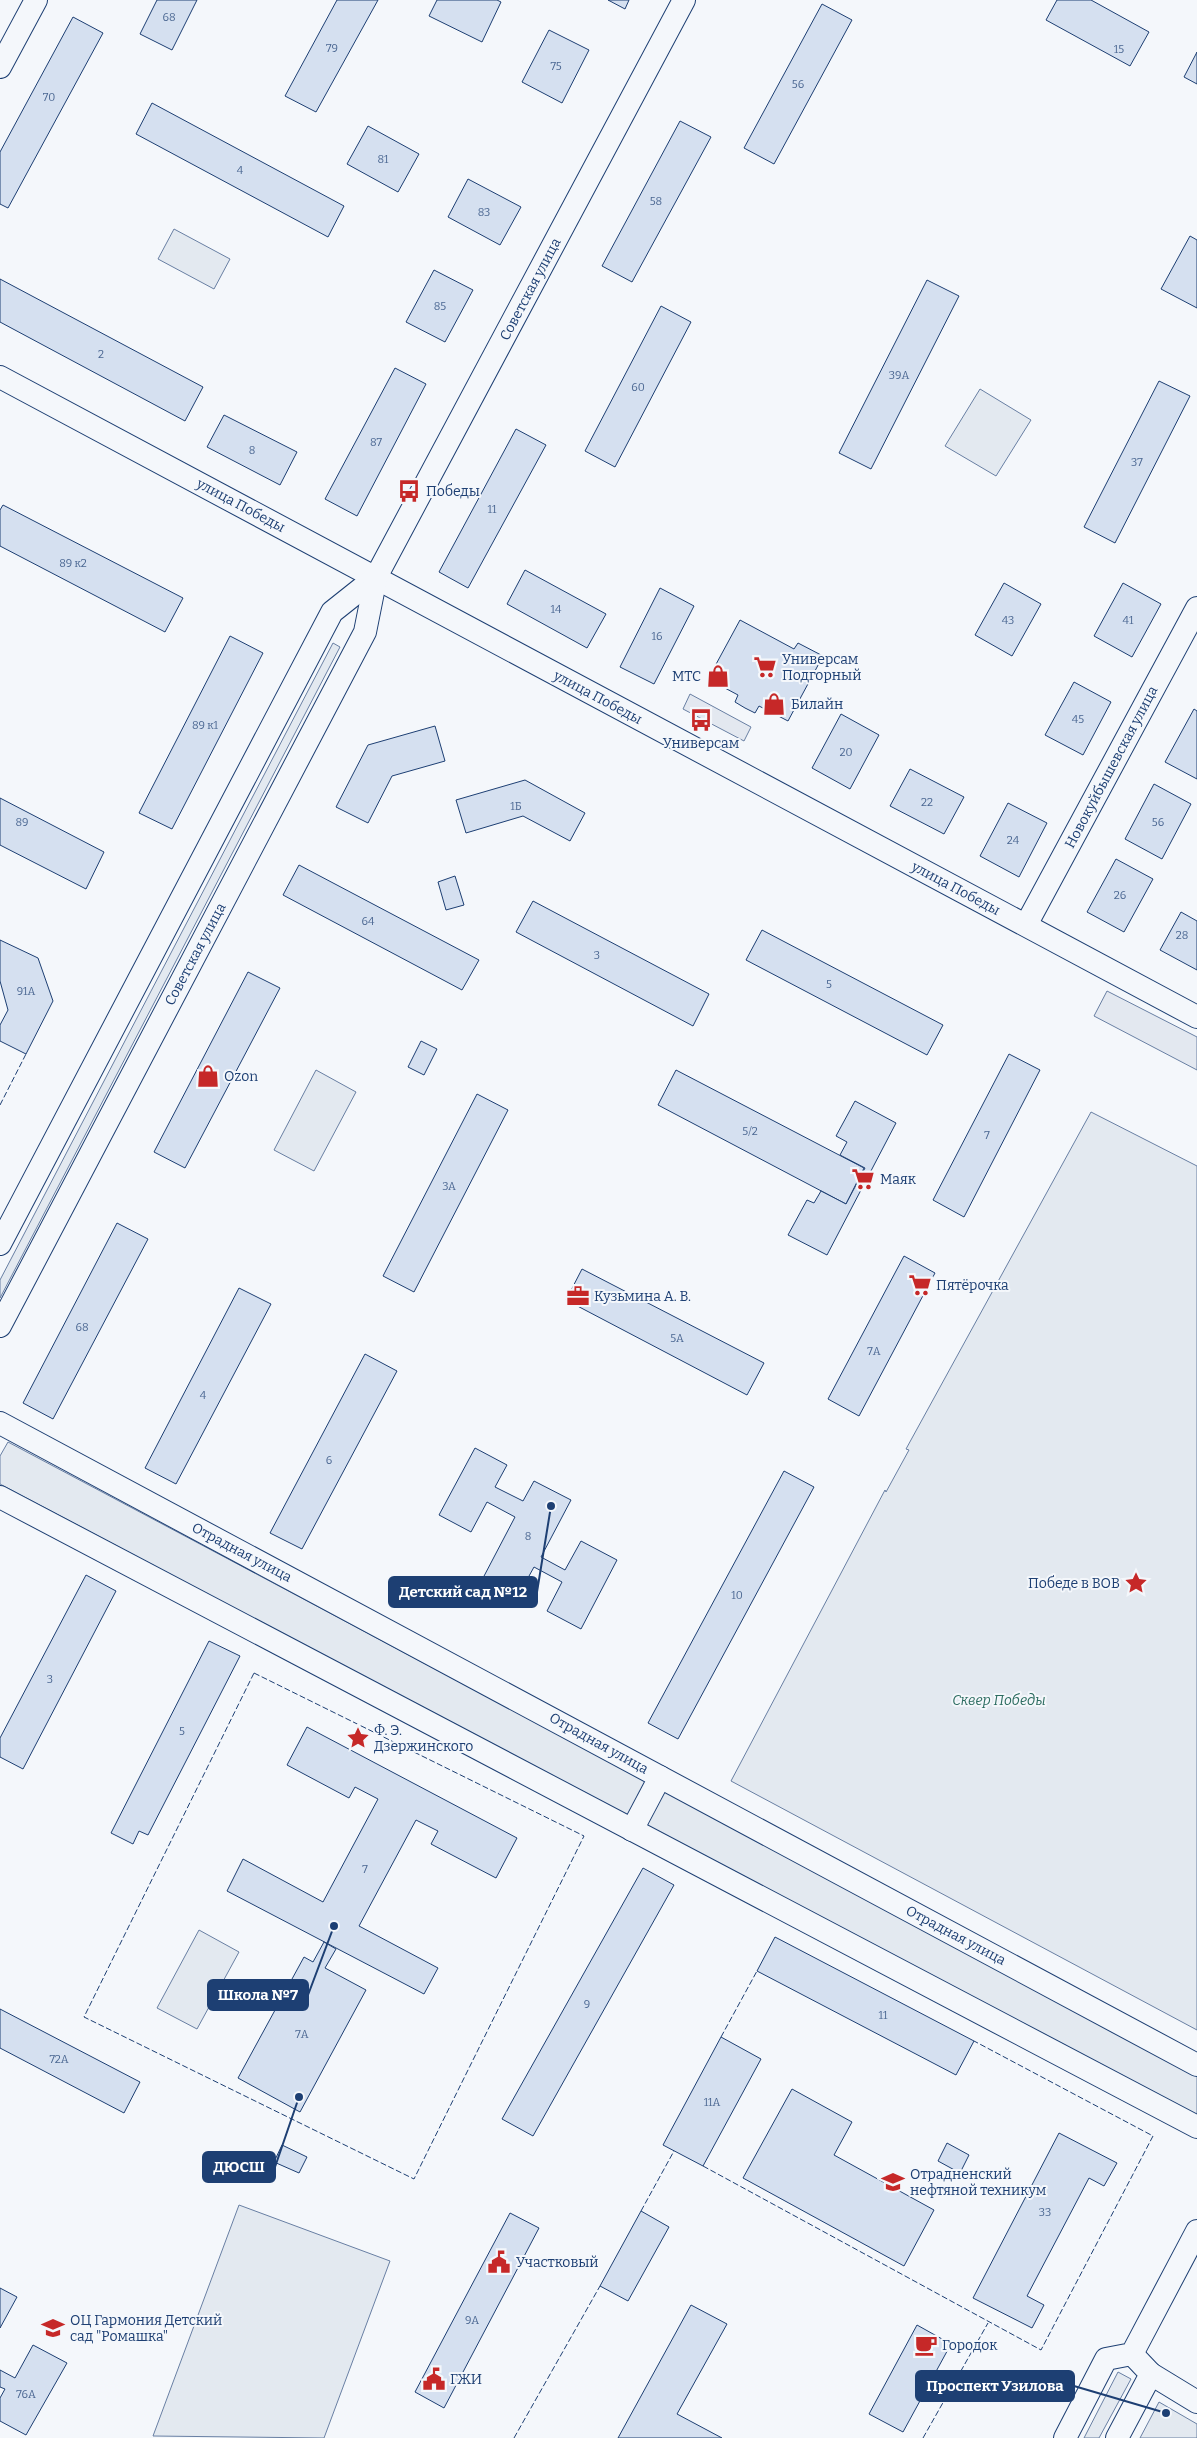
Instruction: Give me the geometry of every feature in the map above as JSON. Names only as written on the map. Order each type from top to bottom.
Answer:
[{"type":"street","points":[[0,67],[36,0]]},
{"type":"street","name":"Советская улица","points":[[0,1326],[365,632],[376,577],[684,0]]},
{"type":"street","name":"улица Победы","points":[[0,377],[1197,1016]]},
{"type":"street","name":"Советская улица","points":[[0,1244],[332,612],[376,577]]},
{"type":"street","name":"Новокуйбышевская улица","points":[[1026,925],[1197,608]]},
{"type":"street","name":"Отрадная улица","points":[[0,1424],[1197,2065]]},
{"type":"street","points":[[0,1498],[1197,2127]]},
{"type":"street","points":[[632,1830],[660,1777]]},
{"type":"street","points":[[1132,2354],[1197,2231]]},
{"type":"street","points":[[1132,2354],[1150,2374],[1197,2402]]},
{"type":"street","points":[[1064,2438],[1106,2359],[1132,2354]]},
{"type":"street","points":[[1117,2438],[1150,2374]]},
{"type":"green space","points":[[174,229],[230,259],[214,289],[158,259]]},
{"type":"green space","points":[[980,389],[1031,420],[996,476],[945,446]]},
{"type":"green space","points":[[333,643],[340,647],[0,1298],[0,1280]]},
{"type":"green space","points":[[316,1070],[356,1092],[314,1171],[274,1150]]},
{"type":"green space","name":"Сквер Победы","points":[[1091,1112],[1197,1166],[1197,2030],[731,1781],[885,1490],[886,1492],[909,1450],[906,1449]]},
{"type":"green space","points":[[8,1442],[1197,2074],[1197,2119],[0,1484],[0,1456]]},
{"type":"green space","points":[[199,1930],[239,1952],[197,2029],[157,2008]]},
{"type":"green space","points":[[239,2205],[390,2261],[324,2438],[153,2436]]},
{"type":"green space","points":[[1118,2372],[1131,2379],[1099,2438],[1084,2438]]},
{"type":"green space","points":[[1159,2402],[1197,2424],[1197,2438],[1140,2438]]},
{"type":"shaded area","points":[[690,694],[751,727],[744,741],[683,709]]},
{"type":"shaded area","points":[[1107,991],[1197,1037],[1197,1070],[1094,1016]]},
{"type":"building","points":[[157,0],[197,0],[172,50],[140,34]]},
{"type":"building","points":[[337,0],[378,0],[316,112],[285,96]]},
{"type":"building","points":[[437,0],[497,0],[501,2],[482,42],[429,16]]},
{"type":"building","points":[[608,0],[629,0],[625,9]]},
{"type":"building","points":[[1057,0],[1091,0],[1149,32],[1130,66],[1046,20]]},
{"type":"building","points":[[822,4],[852,20],[774,164],[744,148]]},
{"type":"building","points":[[73,17],[103,33],[8,208],[0,204],[0,152]]},
{"type":"building","points":[[549,30],[589,50],[562,103],[522,82]]},
{"type":"building","points":[[1197,52],[1197,84],[1184,77]]},
{"type":"building","points":[[152,103],[344,206],[328,237],[136,134]]},
{"type":"building","points":[[680,121],[711,137],[632,282],[602,266]]},
{"type":"building","points":[[368,126],[419,154],[398,192],[347,164]]},
{"type":"building","points":[[468,179],[521,207],[500,245],[448,217]]},
{"type":"building","points":[[1190,236],[1197,240],[1197,308],[1161,289]]},
{"type":"building","points":[[434,270],[473,290],[445,342],[406,322]]},
{"type":"building","points":[[0,279],[203,387],[185,421],[0,322]]},
{"type":"building","points":[[927,280],[959,296],[871,469],[839,453]]},
{"type":"building","points":[[661,306],[691,322],[615,467],[585,451]]},
{"type":"building","points":[[395,368],[426,384],[357,516],[325,499]]},
{"type":"building","points":[[1159,381],[1190,396],[1115,543],[1084,527]]},
{"type":"building","points":[[224,415],[297,452],[280,485],[207,447]]},
{"type":"building","points":[[516,429],[546,445],[468,588],[439,572]]},
{"type":"building","points":[[3,505],[183,598],[165,632],[0,546],[0,510]]},
{"type":"building","points":[[525,570],[606,614],[587,648],[507,604]]},
{"type":"building","points":[[1004,583],[1041,604],[1012,656],[975,635]]},
{"type":"building","points":[[1123,583],[1161,604],[1132,657],[1094,636]]},
{"type":"building","points":[[660,588],[694,606],[654,684],[620,667]]},
{"type":"building","name":"Универсам Подгорный","points":[[740,620],[794,649],[798,643],[823,656],[788,721],[759,706],[755,713],[745,708],[735,702],[738,695],[708,679]]},
{"type":"building","points":[[230,636],[263,653],[172,829],[139,813]]},
{"type":"building","points":[[1074,682],[1111,702],[1083,755],[1045,735]]},
{"type":"building","points":[[1194,709],[1197,711],[1197,779],[1165,762]]},
{"type":"building","points":[[841,714],[879,735],[850,789],[812,768]]},
{"type":"building","points":[[435,726],[445,761],[392,776],[368,823],[336,807],[368,745]]},
{"type":"building","points":[[910,769],[964,797],[944,834],[890,806]]},
{"type":"building","points":[[525,780],[585,813],[570,841],[523,816],[466,833],[456,800]]},
{"type":"building","points":[[1154,784],[1191,804],[1162,859],[1125,839]]},
{"type":"building","points":[[0,798],[104,852],[86,889],[0,845]]},
{"type":"building","points":[[1008,803],[1047,823],[1019,877],[980,856]]},
{"type":"building","points":[[1116,859],[1153,879],[1124,932],[1087,912]]},
{"type":"building","points":[[299,865],[479,960],[462,990],[283,895]]},
{"type":"building","points":[[455,876],[464,905],[446,910],[438,882]]},
{"type":"building","points":[[533,901],[709,994],[693,1026],[516,932]]},
{"type":"building","points":[[1181,912],[1197,921],[1197,970],[1160,950]]},
{"type":"building","points":[[762,930],[943,1025],[927,1055],[746,960]]},
{"type":"building","points":[[0,940],[38,958],[53,1001],[26,1054],[0,1041],[0,1025],[8,1010],[0,981]]},
{"type":"building","points":[[248,972],[280,988],[185,1168],[154,1152]]},
{"type":"building","points":[[421,1041],[437,1049],[424,1075],[408,1067]]},
{"type":"building","points":[[1009,1054],[1040,1070],[964,1217],[933,1200]]},
{"type":"building","points":[[676,1070],[864,1168],[846,1204],[658,1105]]},
{"type":"building","points":[[477,1094],[508,1110],[414,1292],[383,1276]]},
{"type":"building","name":"Маяк","points":[[855,1101],[896,1123],[827,1255],[788,1235],[807,1200],[814,1203],[821,1191],[846,1204],[865,1168],[840,1155],[847,1142],[836,1136]]},
{"type":"building","points":[[117,1223],[148,1239],[53,1419],[23,1403]]},
{"type":"building","points":[[904,1256],[935,1273],[859,1416],[828,1399]]},
{"type":"building","points":[[582,1269],[764,1363],[747,1395],[566,1300]]},
{"type":"building","points":[[239,1288],[271,1304],[176,1484],[145,1468]]},
{"type":"building","points":[[365,1354],[397,1371],[302,1549],[270,1533]]},
{"type":"building","points":[[475,1448],[507,1465],[495,1487],[523,1501],[534,1481],[571,1500],[541,1557],[565,1570],[581,1541],[617,1560],[581,1629],[547,1611],[562,1582],[534,1567],[518,1596],[483,1578],[515,1517],[487,1502],[471,1532],[439,1515]]},
{"type":"building","points":[[784,1471],[814,1487],[678,1739],[648,1723]]},
{"type":"building","points":[[86,1575],[116,1591],[23,1769],[0,1757],[0,1738]]},
{"type":"building","points":[[209,1641],[240,1656],[148,1835],[139,1831],[133,1844],[111,1833]]},
{"type":"building","points":[[307,1727],[517,1838],[496,1878],[431,1844],[438,1831],[416,1820],[359,1926],[438,1968],[424,1994],[227,1891],[243,1859],[323,1902],[378,1799],[355,1787],[349,1798],[287,1765]]},
{"type":"building","points":[[643,1868],[674,1885],[533,2136],[502,2119]]},
{"type":"building","points":[[775,1937],[974,2041],[956,2075],[757,1971]]},
{"type":"building","points":[[324,1942],[336,1949],[325,1968],[366,1990],[300,2112],[238,2078],[304,1957],[313,1962]]},
{"type":"building","points":[[0,2009],[140,2082],[124,2113],[0,2048]]},
{"type":"building","points":[[721,2037],[761,2059],[703,2166],[663,2145]]},
{"type":"building","points":[[792,2089],[852,2122],[834,2155],[934,2210],[904,2266],[743,2178]]},
{"type":"building","points":[[1059,2133],[1117,2163],[1104,2186],[1089,2178],[1027,2296],[1044,2305],[1032,2328],[973,2298]]},
{"type":"building","points":[[947,2143],[969,2155],[960,2173],[938,2161]]},
{"type":"building","points":[[282,2145],[307,2157],[299,2173],[274,2162]]},
{"type":"building","points":[[641,2211],[669,2227],[628,2301],[600,2286]]},
{"type":"building","points":[[510,2213],[539,2228],[444,2408],[415,2392]]},
{"type":"building","points":[[0,2288],[17,2297],[0,2328]]},
{"type":"building","points":[[691,2305],[727,2324],[677,2414],[722,2438],[618,2438]]},
{"type":"building","points":[[917,2325],[951,2344],[903,2432],[869,2414]]},
{"type":"building","points":[[33,2345],[67,2363],[26,2435],[0,2421],[0,2398],[5,2389],[0,2387],[0,2370],[15,2378]]},
{"type":"fence","points":[[0,1105],[26,1054]]},
{"type":"fence","points":[[254,1673],[584,1836],[414,2179],[84,2017],[254,1673]]},
{"type":"fence","points":[[721,2037],[757,1971]]},
{"type":"fence","points":[[703,2166],[1041,2350],[1153,2136],[974,2041]]},
{"type":"fence","points":[[641,2211],[674,2151]]},
{"type":"fence","points":[[514,2438],[600,2286]]},
{"type":"fence","points":[[923,2438],[988,2323]]},
{"type":"place","name":"Победы","points":[[409,491]]},
{"type":"place","name":"Универсам Подгорный","points":[[765,667]]},
{"type":"place","name":"МТС","points":[[718,676]]},
{"type":"place","name":"Билайн","points":[[774,704]]},
{"type":"place","name":"Универсам","points":[[701,720]]},
{"type":"place","name":"Ozon","points":[[208,1076]]},
{"type":"place","name":"Маяк","points":[[863,1179]]},
{"type":"place","name":"Пятёрочка","points":[[920,1285]]},
{"type":"place","name":"Кузьмина А. В.","points":[[578,1296]]},
{"type":"place","name":"Детский сад №12","points":[[551,1506]]},
{"type":"place","name":"Победе в ВОВ","points":[[1136,1583]]},
{"type":"place","name":"Ф. Э. Дзержинского","points":[[358,1738]]},
{"type":"place","name":"Школа №7","points":[[334,1926]]},
{"type":"place","name":"ДЮСШ","points":[[299,2097]]},
{"type":"place","name":"Отрадненский нефтяной техникум","points":[[893,2182]]},
{"type":"place","name":"Участковый","points":[[499,2262]]},
{"type":"place","name":"ОЦ Гармония Детский сад \"Ромашка\"","points":[[53,2328]]},
{"type":"place","name":"Городок","points":[[926,2345]]},
{"type":"place","name":"ГЖИ","points":[[434,2379]]},
{"type":"place","name":"Проспект Узилова","points":[[1166,2413]]}]
